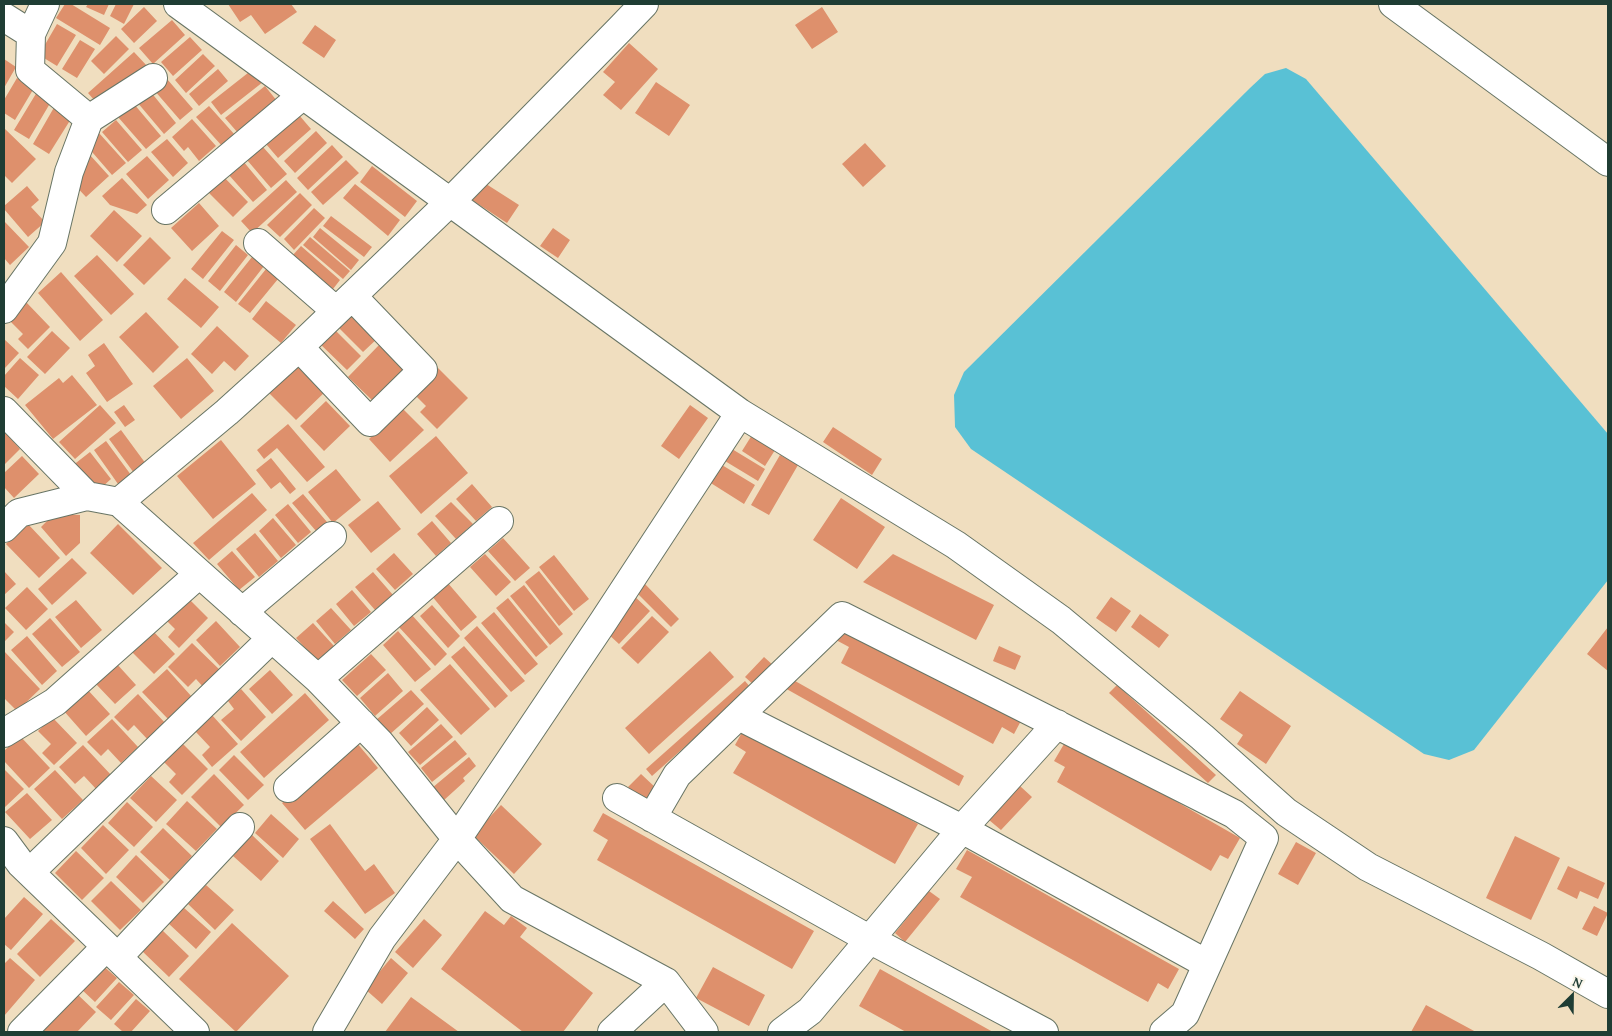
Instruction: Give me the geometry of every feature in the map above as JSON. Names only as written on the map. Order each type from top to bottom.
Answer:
[{"type":"street","points":[[45,4],[31,34],[30,70],[89,119]]},
{"type":"street","points":[[178,4],[740,413],[956,546],[1062,620],[1202,737],[1286,812],[1310,829],[1368,867],[1541,956],[1608,994]]},
{"type":"street","points":[[119,502],[226,412],[299,347],[450,202],[644,4]]},
{"type":"street","points":[[1393,4],[1608,162]]},
{"type":"street","points":[[4,17],[31,34]]},
{"type":"street","points":[[4,309],[52,242],[68,172],[89,119],[153,78]]},
{"type":"street","points":[[166,210],[303,95]]},
{"type":"street","points":[[258,242],[344,303],[423,370],[370,422],[299,347]]},
{"type":"street","points":[[4,411],[87,496]]},
{"type":"street","points":[[326,1032],[382,938],[456,839],[603,622],[740,413]]},
{"type":"street","points":[[4,528],[19,513],[87,496],[119,502],[318,680],[361,723],[380,743],[456,839],[512,899],[666,982],[704,1032]]},
{"type":"street","points":[[318,680],[499,521]]},
{"type":"street","points":[[242,612],[332,536]]},
{"type":"street","points":[[4,733],[55,702],[199,574]]},
{"type":"street","points":[[652,818],[677,775],[842,616],[1234,814],[1264,838],[1185,1014],[1164,1032]]},
{"type":"street","points":[[30,872],[271,639]]},
{"type":"street","points":[[739,716],[962,829],[1207,964]]},
{"type":"street","points":[[288,788],[361,723]]},
{"type":"street","points":[[782,1032],[810,1012],[962,829],[1057,724]]},
{"type":"street","points":[[617,798],[869,939],[1044,1032]]},
{"type":"street","points":[[22,1032],[112,952],[240,827]]},
{"type":"street","points":[[4,841],[21,864],[112,952],[178,1027]]},
{"type":"street","points":[[612,1032],[666,982]]},
{"type":"water","points":[[1286,68],[1306,79],[1608,434],[1608,580],[1474,750],[1449,760],[1424,754],[971,449],[955,427],[954,395],[964,372],[1250,88],[1265,74]]},
{"type":"building","points":[[65,4],[71,4],[110,28],[100,45],[56,18]]},
{"type":"building","points":[[88,4],[109,4],[104,15],[86,7]]},
{"type":"building","points":[[116,4],[134,4],[124,24],[110,16]]},
{"type":"building","points":[[228,4],[291,4],[297,12],[265,34],[251,15],[240,22]]},
{"type":"building","points":[[144,7],[157,21],[134,43],[121,29]]},
{"type":"building","points":[[822,7],[838,32],[812,49],[795,25]]},
{"type":"building","points":[[172,20],[185,35],[153,64],[139,48]]},
{"type":"building","points":[[57,24],[76,35],[57,66],[39,55]]},
{"type":"building","points":[[315,25],[336,40],[324,58],[302,43]]},
{"type":"building","points":[[116,36],[129,49],[104,74],[91,61]]},
{"type":"building","points":[[190,37],[202,50],[173,76],[161,62]]},
{"type":"building","points":[[80,40],[95,49],[77,78],[62,69]]},
{"type":"building","points":[[629,43],[658,69],[621,110],[603,95],[615,82],[603,72]]},
{"type":"building","points":[[134,52],[148,67],[101,108],[88,93]]},
{"type":"building","points":[[203,54],[215,66],[186,93],[175,80]]},
{"type":"building","points":[[4,59],[16,67],[4,88]]},
{"type":"building","points":[[218,69],[228,81],[199,106],[189,94]]},
{"type":"building","points":[[253,69],[263,82],[221,115],[211,102]]},
{"type":"building","points":[[17,78],[34,88],[15,120],[4,113],[4,100]]},
{"type":"building","points":[[167,79],[193,109],[180,120],[154,90]]},
{"type":"building","points":[[656,82],[690,105],[669,136],[635,113]]},
{"type":"building","points":[[265,86],[277,101],[238,133],[225,118]]},
{"type":"building","points":[[150,91],[176,123],[164,134],[137,102]]},
{"type":"building","points":[[37,92],[52,100],[29,139],[14,130]]},
{"type":"building","points":[[56,104],[74,114],[49,154],[33,144]]},
{"type":"building","points":[[134,104],[161,136],[146,149],[118,117]]},
{"type":"building","points":[[209,106],[235,135],[222,146],[196,117]]},
{"type":"building","points":[[299,115],[311,129],[278,158],[266,144]]},
{"type":"building","points":[[192,119],[216,146],[199,161],[188,147],[184,151],[172,137]]},
{"type":"building","points":[[116,120],[142,150],[128,162],[102,132]]},
{"type":"building","points":[[5,129],[36,159],[12,183],[4,175]]},
{"type":"building","points":[[316,131],[327,143],[295,173],[284,161]]},
{"type":"building","points":[[99,133],[126,163],[112,175],[86,145]]},
{"type":"building","points":[[167,139],[188,163],[173,177],[151,152]]},
{"type":"building","points":[[865,143],[886,166],[863,187],[842,164]]},
{"type":"building","points":[[332,145],[343,157],[308,190],[297,178]]},
{"type":"building","points":[[263,147],[287,174],[271,188],[247,160]]},
{"type":"building","points":[[90,155],[109,176],[86,197],[72,182],[85,171],[79,165]]},
{"type":"building","points":[[147,156],[169,180],[148,199],[126,174]]},
{"type":"building","points":[[346,160],[359,173],[323,205],[311,192]]},
{"type":"building","points":[[243,161],[267,190],[253,202],[228,174]]},
{"type":"building","points":[[372,166],[417,201],[405,217],[360,182]]},
{"type":"building","points":[[222,175],[248,202],[233,217],[206,190]]},
{"type":"building","points":[[122,178],[147,205],[137,214],[110,205],[102,196]]},
{"type":"building","points":[[286,180],[297,192],[252,233],[241,221]]},
{"type":"building","points":[[483,182],[519,205],[507,223],[472,200]]},
{"type":"building","points":[[355,184],[400,220],[388,236],[343,198]]},
{"type":"building","points":[[27,186],[39,200],[31,207],[45,222],[28,237],[4,209],[4,206]]},
{"type":"building","points":[[300,193],[312,205],[280,237],[267,225]]},
{"type":"building","points":[[199,203],[219,226],[192,251],[171,228]]},
{"type":"building","points":[[314,208],[325,218],[294,250],[284,239]]},
{"type":"building","points":[[114,210],[142,236],[117,262],[90,236]]},
{"type":"building","points":[[331,216],[372,247],[364,257],[323,226]]},
{"type":"building","points":[[4,221],[29,247],[10,265],[4,258]]},
{"type":"building","points":[[320,228],[359,260],[351,270],[313,237]]},
{"type":"building","points":[[553,228],[570,240],[558,258],[540,246]]},
{"type":"building","points":[[222,231],[234,240],[203,279],[191,269]]},
{"type":"building","points":[[150,237],[171,258],[144,285],[123,265]]},
{"type":"building","points":[[310,237],[350,271],[343,279],[303,245]]},
{"type":"building","points":[[236,245],[248,255],[220,291],[208,281]]},
{"type":"building","points":[[301,246],[340,280],[333,289],[293,255]]},
{"type":"building","points":[[97,255],[134,294],[111,315],[74,276]]},
{"type":"building","points":[[252,257],[264,266],[236,302],[224,292]]},
{"type":"building","points":[[266,269],[278,279],[250,313],[238,304]]},
{"type":"building","points":[[61,272],[103,320],[80,341],[38,293]]},
{"type":"building","points":[[185,278],[219,307],[201,328],[167,299]]},
{"type":"building","points":[[266,301],[296,325],[281,343],[252,319]]},
{"type":"building","points":[[26,302],[50,327],[28,349],[18,339],[23,334],[8,319]]},
{"type":"building","points":[[352,310],[379,337],[363,352],[336,325]]},
{"type":"building","points":[[146,312],[179,347],[153,373],[119,337]]},
{"type":"building","points":[[217,326],[249,356],[235,371],[224,361],[212,374],[191,354]]},
{"type":"building","points":[[332,327],[361,356],[347,370],[317,341]]},
{"type":"building","points":[[52,331],[70,348],[45,374],[27,357]]},
{"type":"building","points":[[4,339],[19,353],[4,369]]},
{"type":"building","points":[[104,343],[133,384],[107,402],[86,373],[95,366],[88,355]]},
{"type":"building","points":[[380,344],[406,370],[374,402],[348,377]]},
{"type":"building","points":[[20,358],[39,375],[18,399],[4,386],[4,376]]},
{"type":"building","points":[[187,358],[214,391],[181,419],[153,386]]},
{"type":"building","points":[[301,362],[328,389],[296,420],[269,393]]},
{"type":"building","points":[[438,368],[468,398],[437,429],[420,412],[426,406],[413,393]]},
{"type":"building","points":[[72,375],[97,405],[53,439],[25,405],[59,378],[63,383]]},
{"type":"building","points":[[326,401],[350,426],[324,451],[300,426]]},
{"type":"building","points":[[100,405],[116,423],[75,459],[59,442]]},
{"type":"building","points":[[124,405],[135,420],[125,427],[114,412]]},
{"type":"building","points":[[690,405],[708,418],[679,459],[661,446]]},
{"type":"building","points":[[402,408],[424,430],[390,462],[369,439]]},
{"type":"building","points":[[288,424],[325,467],[307,482],[277,448],[264,459],[257,450]]},
{"type":"building","points":[[833,427],[882,459],[872,475],[823,442]]},
{"type":"building","points":[[121,430],[146,464],[134,473],[109,439]]},
{"type":"building","points":[[4,431],[20,449],[4,465]]},
{"type":"building","points":[[752,435],[775,450],[765,466],[742,451]]},
{"type":"building","points":[[436,436],[468,473],[421,514],[389,476]]},
{"type":"building","points":[[221,440],[256,484],[213,519],[177,476]]},
{"type":"building","points":[[106,441],[131,475],[118,484],[94,450]]},
{"type":"building","points":[[727,446],[765,469],[758,481],[720,458]]},
{"type":"building","points":[[90,452],[111,479],[101,488],[83,479],[72,466]]},
{"type":"building","points":[[780,455],[798,465],[769,515],[751,505]]},
{"type":"building","points":[[22,456],[39,474],[14,498],[4,487],[4,473]]},
{"type":"building","points":[[271,458],[296,489],[290,494],[280,482],[271,489],[256,470]]},
{"type":"building","points":[[717,462],[755,485],[744,504],[706,480]]},
{"type":"building","points":[[336,469],[361,500],[333,523],[308,492]]},
{"type":"building","points":[[472,484],[492,507],[476,521],[456,499]]},
{"type":"building","points":[[252,493],[267,510],[209,560],[193,543]]},
{"type":"building","points":[[303,494],[327,522],[316,531],[292,503]]},
{"type":"building","points":[[841,498],[885,527],[857,569],[813,540]]},
{"type":"building","points":[[378,501],[401,529],[371,553],[348,525]]},
{"type":"building","points":[[451,502],[473,524],[456,539],[435,516]]},
{"type":"building","points":[[288,504],[311,532],[298,543],[275,515]]},
{"type":"building","points":[[54,514],[80,515],[80,543],[66,556],[41,527]]},
{"type":"building","points":[[273,518],[296,545],[281,558],[259,531]]},
{"type":"building","points":[[432,521],[451,543],[436,556],[417,534]]},
{"type":"building","points":[[27,523],[60,558],[39,578],[6,544]]},
{"type":"building","points":[[118,524],[162,568],[133,595],[90,553]]},
{"type":"building","points":[[255,533],[278,561],[259,577],[236,549]]},
{"type":"building","points":[[503,538],[530,568],[515,581],[488,551]]},
{"type":"building","points":[[232,551],[255,577],[239,590],[217,564]]},
{"type":"building","points":[[394,553],[413,574],[395,590],[376,569]]},
{"type":"building","points":[[485,554],[511,582],[496,596],[470,567]]},
{"type":"building","points":[[893,554],[994,605],[976,640],[863,582]]},
{"type":"building","points":[[554,555],[589,599],[574,611],[539,567]]},
{"type":"building","points":[[72,558],[87,573],[52,605],[38,589]]},
{"type":"building","points":[[4,571],[16,584],[4,595]]},
{"type":"building","points":[[539,571],[573,614],[559,626],[525,582]]},
{"type":"building","points":[[373,572],[393,595],[375,610],[355,587]]},
{"type":"building","points":[[447,582],[477,617],[461,631],[431,595]]},
{"type":"building","points":[[644,583],[679,619],[671,627],[635,591]]},
{"type":"building","points":[[524,585],[563,634],[550,645],[510,596]]},
{"type":"building","points":[[27,587],[48,609],[26,630],[5,608]]},
{"type":"building","points":[[352,590],[371,612],[354,626],[336,604]]},
{"type":"building","points":[[630,592],[650,611],[619,644],[607,633]]},
{"type":"building","points":[[187,597],[208,618],[179,648],[168,637],[175,629],[166,620]]},
{"type":"building","points":[[1111,597],[1131,611],[1116,632],[1096,618]]},
{"type":"building","points":[[508,598],[548,647],[536,657],[496,608]]},
{"type":"building","points":[[76,600],[102,630],[81,648],[55,617]]},
{"type":"building","points":[[432,605],[460,636],[448,648],[420,616]]},
{"type":"building","points":[[331,608],[351,630],[335,644],[316,621]]},
{"type":"building","points":[[494,612],[538,664],[525,675],[481,623]]},
{"type":"building","points":[[411,614],[447,654],[435,666],[398,626]]},
{"type":"building","points":[[1140,614],[1169,635],[1159,648],[1131,627]]},
{"type":"building","points":[[652,616],[669,632],[638,664],[621,648]]},
{"type":"building","points":[[50,618],[80,652],[62,667],[32,634]]},
{"type":"building","points":[[216,621],[240,647],[220,666],[196,640]]},
{"type":"building","points":[[4,622],[14,632],[4,642]]},
{"type":"building","points":[[846,622],[1023,717],[1014,734],[1002,727],[993,744],[841,663],[849,647],[836,640]]},
{"type":"building","points":[[313,623],[334,646],[317,661],[296,638]]},
{"type":"building","points":[[477,626],[525,681],[511,692],[464,638]]},
{"type":"building","points":[[1608,627],[1608,671],[1587,654]]},
{"type":"building","points":[[152,630],[175,654],[154,674],[131,651]]},
{"type":"building","points":[[398,631],[431,669],[415,682],[383,645]]},
{"type":"building","points":[[27,636],[57,671],[42,685],[11,650]]},
{"type":"building","points":[[192,643],[222,672],[205,689],[196,679],[188,687],[168,667]]},
{"type":"building","points":[[464,646],[508,696],[495,708],[451,657]]},
{"type":"building","points":[[999,646],[1021,656],[1015,670],[993,661]]},
{"type":"building","points":[[4,651],[40,689],[17,711],[4,698]]},
{"type":"building","points":[[710,651],[734,677],[649,754],[625,728]]},
{"type":"building","points":[[371,654],[386,670],[357,696],[342,680]]},
{"type":"building","points":[[764,657],[774,666],[755,686],[745,677]]},
{"type":"building","points":[[116,663],[136,685],[115,704],[95,683]]},
{"type":"building","points":[[450,664],[490,709],[461,735],[420,690]]},
{"type":"building","points":[[167,669],[192,697],[168,719],[142,692]]},
{"type":"building","points":[[270,670],[293,695],[272,714],[249,689]]},
{"type":"building","points":[[388,673],[403,691],[375,716],[360,698]]},
{"type":"building","points":[[788,677],[964,776],[959,786],[783,687]]},
{"type":"building","points":[[745,681],[751,688],[652,776],[646,769]]},
{"type":"building","points":[[1117,685],[1216,775],[1208,783],[1109,693]]},
{"type":"building","points":[[86,688],[110,714],[86,736],[63,710]]},
{"type":"building","points":[[241,689],[266,717],[241,741],[221,720],[234,709],[228,701]]},
{"type":"building","points":[[411,690],[424,704],[389,735],[376,720]]},
{"type":"building","points":[[1240,691],[1291,726],[1266,764],[1237,744],[1243,735],[1220,719]]},
{"type":"building","points":[[305,693],[329,720],[264,778],[240,752]]},
{"type":"building","points":[[138,694],[167,725],[150,742],[134,725],[128,731],[114,717]]},
{"type":"building","points":[[427,707],[439,720],[411,746],[399,733]]},
{"type":"building","points":[[212,715],[238,744],[212,767],[202,755],[210,747],[195,731]]},
{"type":"building","points":[[52,717],[77,743],[54,765],[42,753],[51,744],[38,731]]},
{"type":"building","points":[[112,719],[138,747],[121,763],[108,749],[101,756],[87,742]]},
{"type":"building","points":[[441,724],[453,737],[420,765],[408,752]]},
{"type":"building","points":[[745,727],[918,824],[895,864],[733,773],[746,752],[735,745]]},
{"type":"building","points":[[20,736],[50,768],[29,788],[4,761],[4,751]]},
{"type":"building","points":[[1067,739],[1240,838],[1228,859],[1220,855],[1211,871],[1057,782],[1065,767],[1054,761]]},
{"type":"building","points":[[455,740],[467,754],[432,782],[421,768]]},
{"type":"building","points":[[356,742],[378,768],[305,830],[282,803]]},
{"type":"building","points":[[183,744],[208,769],[182,795],[169,782],[176,774],[164,762]]},
{"type":"building","points":[[83,745],[112,776],[97,790],[84,776],[75,784],[59,767]]},
{"type":"building","points":[[234,755],[264,785],[248,800],[219,770]]},
{"type":"building","points":[[469,757],[476,766],[463,778],[465,781],[443,801],[432,788]]},
{"type":"building","points":[[4,769],[24,789],[4,808]]},
{"type":"building","points":[[55,770],[83,800],[62,819],[34,789]]},
{"type":"building","points":[[214,774],[244,805],[221,827],[191,797]]},
{"type":"building","points":[[641,774],[656,788],[643,802],[628,787]]},
{"type":"building","points":[[151,776],[177,800],[156,822],[130,798]]},
{"type":"building","points":[[1020,786],[1032,797],[1001,830],[989,820]]},
{"type":"building","points":[[27,793],[52,820],[30,839],[5,812]]},
{"type":"building","points":[[187,801],[217,829],[196,851],[166,824]]},
{"type":"building","points":[[127,802],[153,827],[134,847],[108,823]]},
{"type":"building","points":[[501,805],[542,844],[514,874],[473,835]]},
{"type":"building","points":[[603,813],[814,931],[792,969],[597,860],[608,840],[593,831]]},
{"type":"building","points":[[271,814],[299,839],[283,858],[255,833]]},
{"type":"building","points":[[330,824],[365,871],[374,864],[395,893],[365,914],[310,839]]},
{"type":"building","points":[[103,825],[129,850],[106,874],[81,848]]},
{"type":"building","points":[[163,828],[192,856],[170,880],[140,852]]},
{"type":"building","points":[[252,835],[279,861],[261,881],[233,856]]},
{"type":"building","points":[[1515,836],[1560,858],[1531,920],[1486,898]]},
{"type":"building","points":[[1296,842],[1316,853],[1298,885],[1278,874]]},
{"type":"building","points":[[967,850],[1179,969],[1168,989],[1158,983],[1148,1002],[960,897],[972,877],[956,869]]},
{"type":"building","points":[[76,851],[104,878],[82,900],[55,873]]},
{"type":"building","points":[[136,855],[164,882],[143,903],[116,877]]},
{"type":"building","points":[[1568,866],[1605,883],[1598,899],[1580,891],[1577,899],[1557,889]]},
{"type":"building","points":[[111,881],[141,910],[120,930],[91,901]]},
{"type":"building","points":[[206,885],[234,910],[215,930],[188,904]]},
{"type":"building","points":[[929,891],[940,899],[905,942],[895,933]]},
{"type":"building","points":[[24,897],[43,914],[11,950],[4,944],[4,919]]},
{"type":"building","points":[[333,901],[364,929],[355,939],[324,911]]},
{"type":"building","points":[[1594,906],[1608,913],[1597,936],[1582,929]]},
{"type":"building","points":[[183,907],[211,932],[196,949],[168,923]]},
{"type":"building","points":[[485,911],[504,925],[511,916],[527,928],[520,937],[593,993],[563,1032],[523,1032],[441,969]]},
{"type":"building","points":[[51,919],[75,941],[40,977],[17,954]]},
{"type":"building","points":[[424,919],[442,935],[413,968],[395,952]]},
{"type":"building","points":[[232,923],[289,976],[236,1032],[179,979]]},
{"type":"building","points":[[162,930],[189,956],[169,977],[142,951]]},
{"type":"building","points":[[10,958],[35,980],[4,1016],[4,964]]},
{"type":"building","points":[[391,958],[408,973],[382,1004],[365,989]]},
{"type":"building","points":[[101,964],[117,978],[95,1002],[80,988]]},
{"type":"building","points":[[713,967],[765,995],[749,1026],[696,998]]},
{"type":"building","points":[[880,969],[993,1032],[906,1032],[859,1006]]},
{"type":"building","points":[[119,982],[134,995],[111,1020],[96,1007]]},
{"type":"building","points":[[75,992],[96,1012],[77,1032],[36,1032]]},
{"type":"building","points":[[411,997],[459,1032],[385,1032]]},
{"type":"building","points":[[136,999],[150,1011],[131,1032],[123,1032],[114,1024]]},
{"type":"building","points":[[1426,1005],[1476,1032],[1411,1032]]}]
